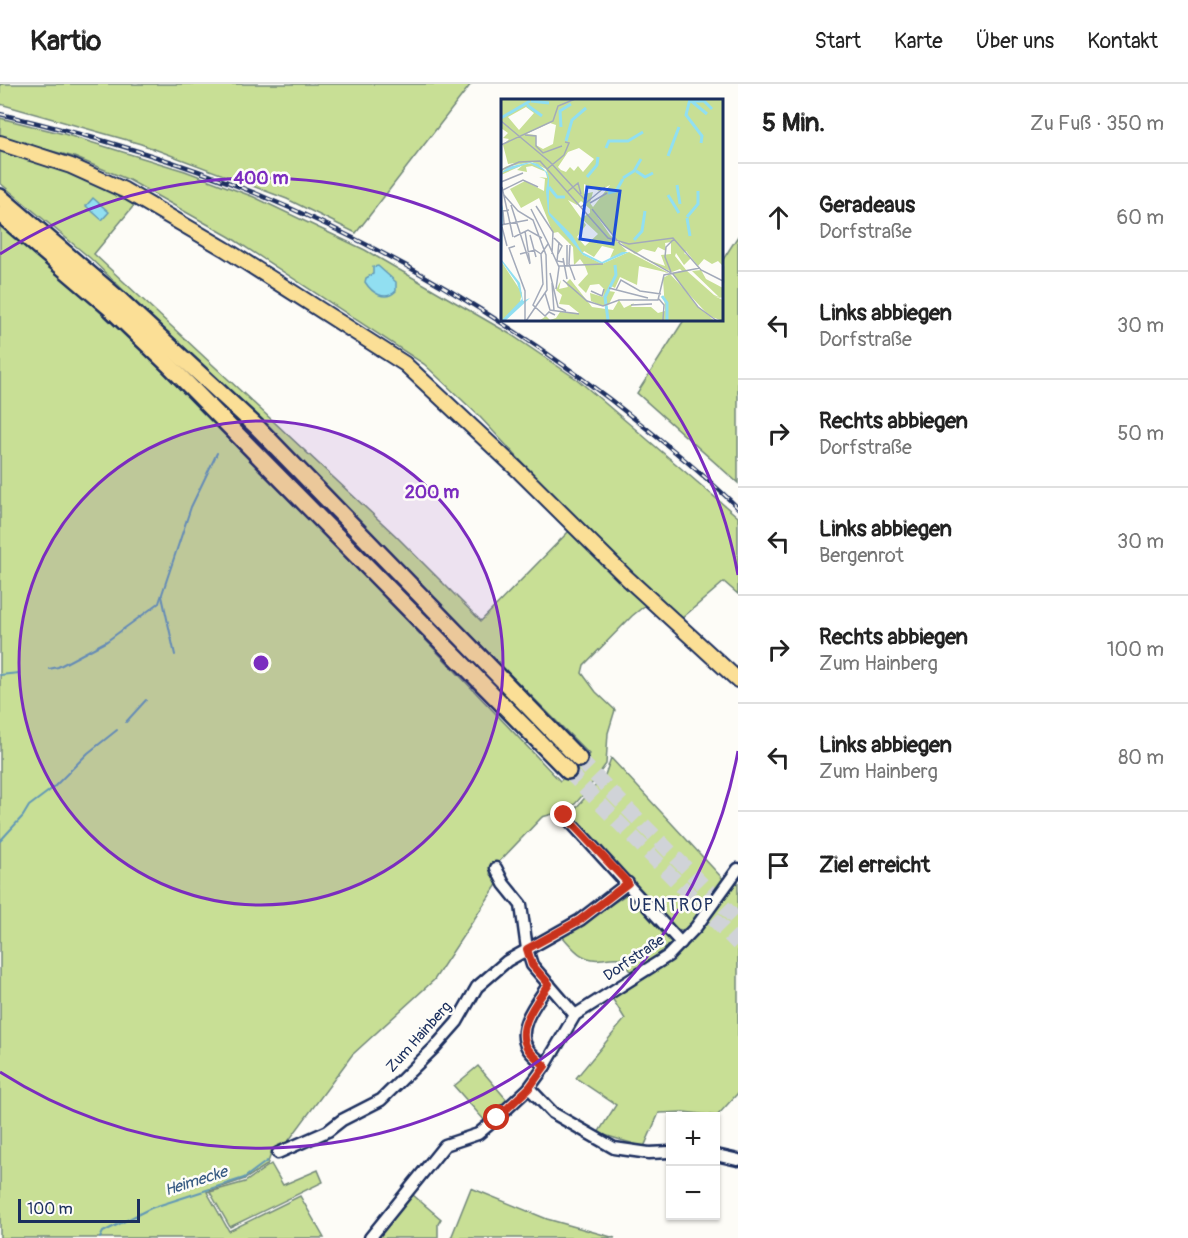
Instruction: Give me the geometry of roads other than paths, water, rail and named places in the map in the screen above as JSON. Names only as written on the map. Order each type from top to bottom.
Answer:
[{"type":"highway","points":[[0,197],[106,287],[257,428],[579,759]]},
{"type":"highway","points":[[0,214],[110,309],[168,364],[568,771]]},
{"type":"main road","points":[[0,143],[71,166],[124,190],[255,268],[405,364],[738,680]]},
{"type":"street","points":[[564,815],[681,943]]},
{"type":"street","points":[[496,868],[504,884],[521,905],[527,949],[532,965],[575,1015]]},
{"type":"street","name":"Dorfstraße","points":[[370,1238],[445,1145],[478,1134],[529,1088],[545,1066],[575,1015],[668,956],[696,927],[738,869]]},
{"type":"street","name":"Zum Hainberg","points":[[278,1154],[328,1131],[342,1120],[381,1100],[457,1022],[477,987],[507,961],[580,920],[628,883]]},
{"type":"street","points":[[545,1066],[527,1048],[523,1032],[528,1018],[549,984]]},
{"type":"street","points":[[529,1088],[553,1113],[614,1148],[649,1153],[666,1152]]},
{"type":"street","points":[[720,1156],[738,1160]]},
{"type":"water","points":[[93,198],[109,212],[102,220],[86,206]]},
{"type":"water","points":[[378,266],[396,282],[396,291],[388,296],[379,295],[365,282],[366,278],[373,274],[373,267]]},
{"type":"waterway","points":[[49,669],[58,667],[107,641],[159,603],[191,507],[217,453]]},
{"type":"waterway","points":[[162,596],[175,655]]},
{"type":"waterway","points":[[0,675],[19,673]]},
{"type":"waterway","points":[[126,722],[146,700]]},
{"type":"waterway","points":[[0,841],[29,806],[53,788],[88,753],[117,730]]},
{"type":"waterway","name":"Heimecke","points":[[100,1238],[103,1232],[151,1208],[244,1178],[267,1161]]},
{"type":"tunnel","points":[[579,759],[738,921]]},
{"type":"tunnel","points":[[568,771],[738,944]]},
{"type":"railway","points":[[0,114],[129,148],[193,169],[255,193],[359,241],[459,296],[555,359],[646,428],[738,508]]},
{"type":"district","name":"UENTROP","points":[[672,905]]}]
